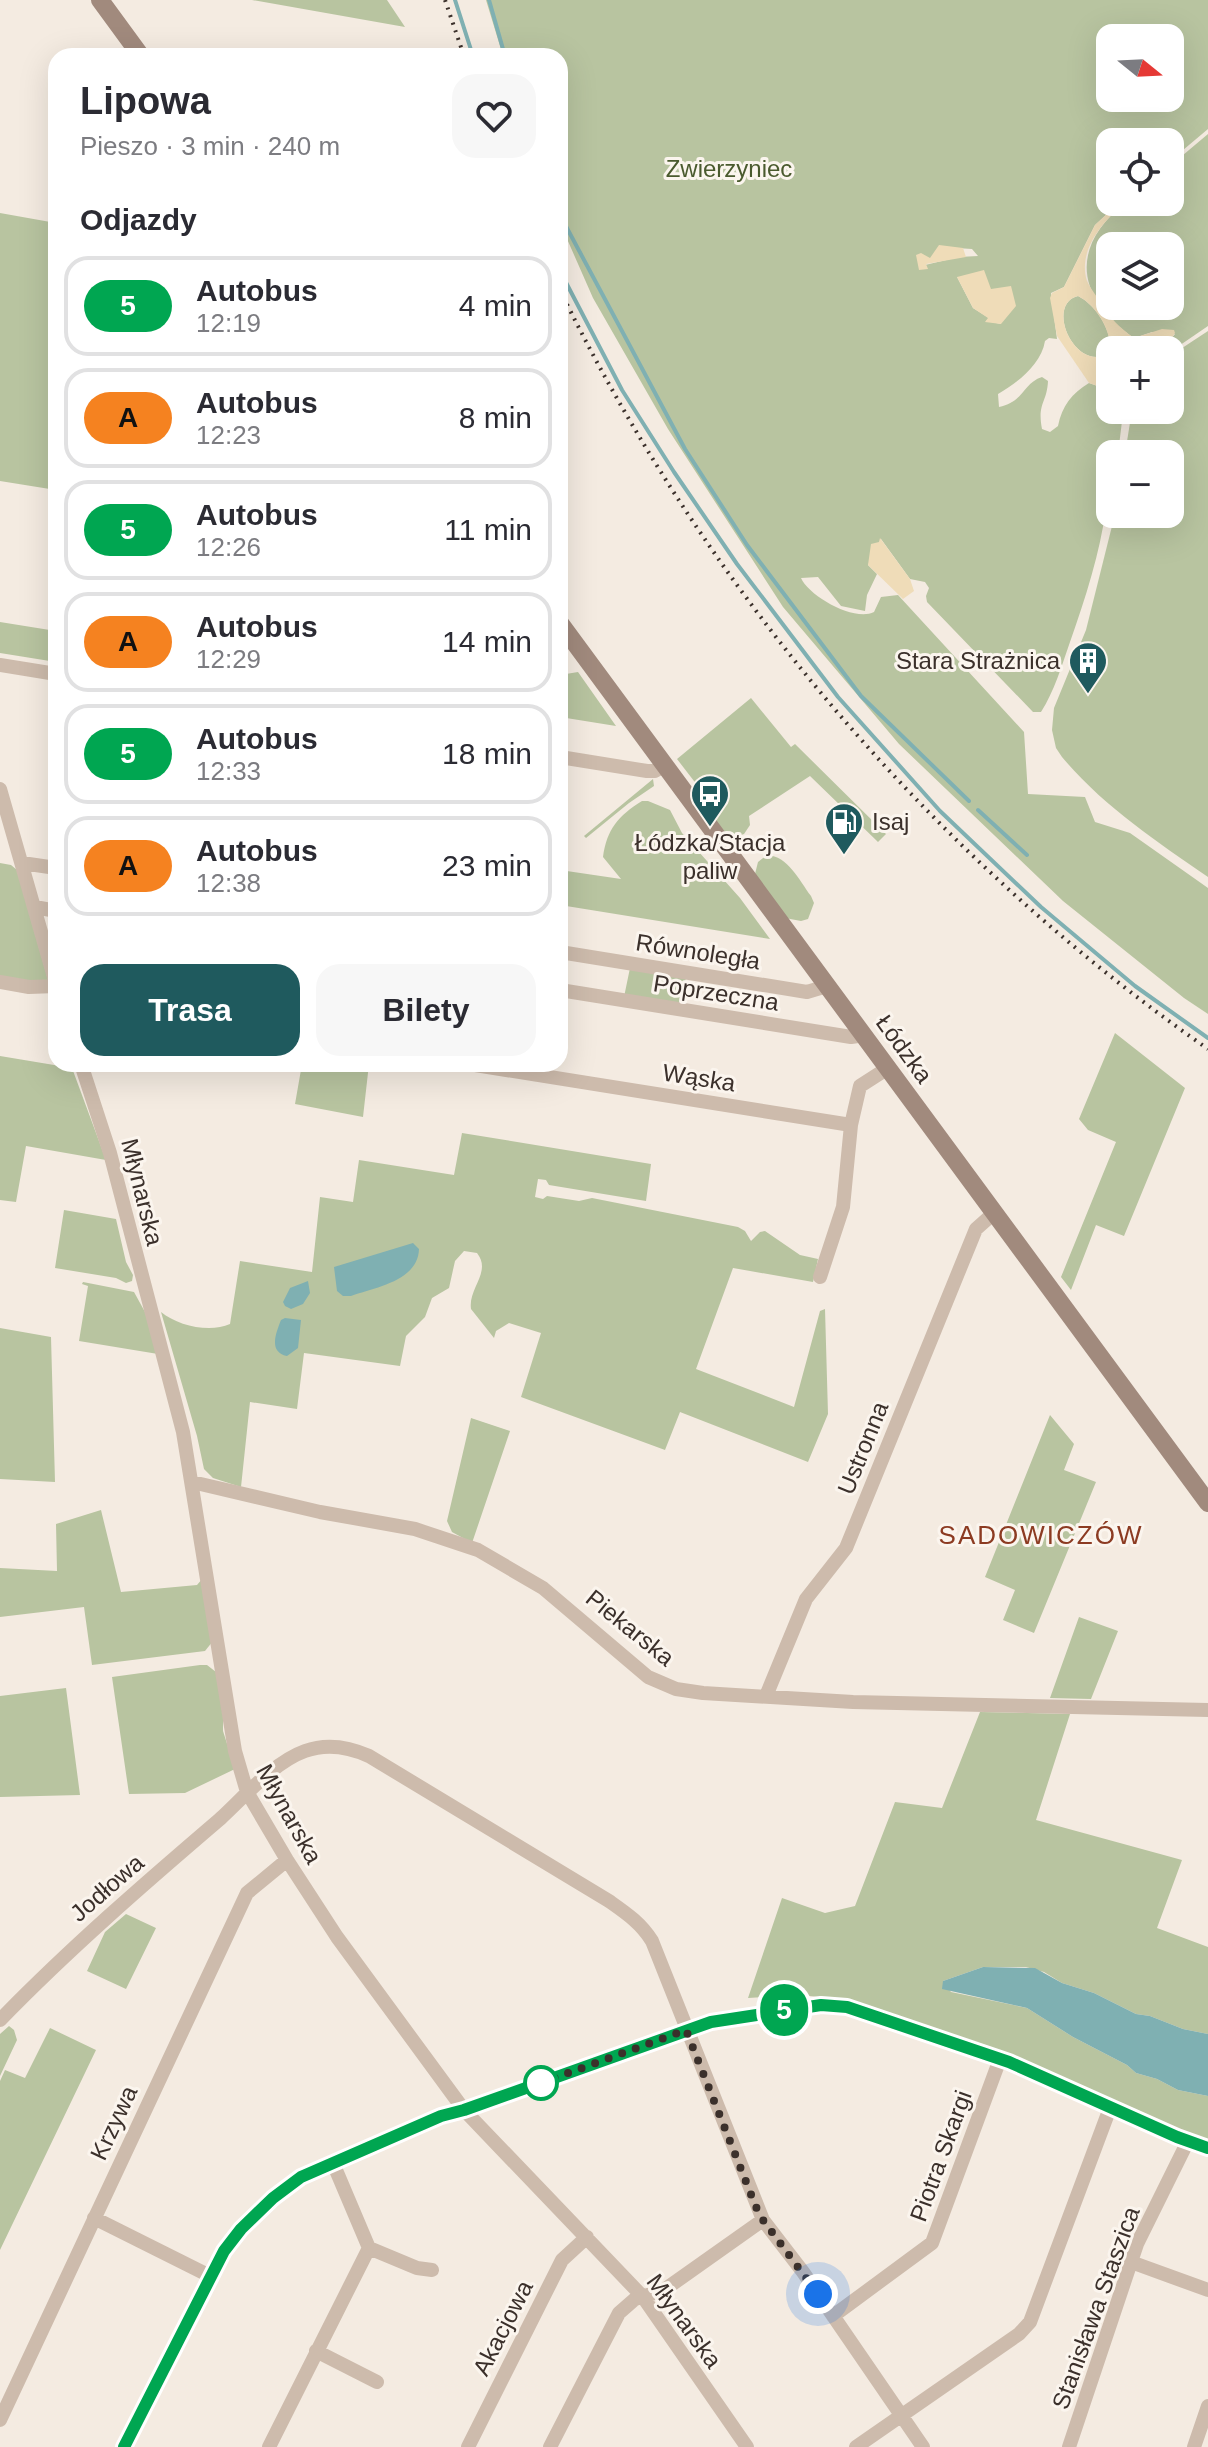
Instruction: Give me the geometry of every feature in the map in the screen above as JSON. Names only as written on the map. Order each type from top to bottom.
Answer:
[{"type":"main road","points":[[100,0],[135,48]]},
{"type":"main road","name":"Łódzka","points":[[568,634],[1208,1503]]},
{"type":"street","points":[[0,665],[48,673]]},
{"type":"street","points":[[568,758],[647,771],[664,766]]},
{"type":"street","points":[[0,789],[48,955]]},
{"type":"street","points":[[22,863],[48,867]]},
{"type":"street","points":[[35,907],[48,909]]},
{"type":"street","name":"Równoległa","points":[[568,953],[807,992],[827,986]]},
{"type":"street","points":[[0,982],[29,987],[48,986]]},
{"type":"street","name":"Poprzeczna","points":[[568,991],[848,1037],[865,1035]]},
{"type":"street","points":[[820,1277],[843,1207],[851,1125],[860,1086],[888,1068]]},
{"type":"street","name":"Młynarska","points":[[84,1072],[110,1153],[183,1432],[235,1751],[247,1792],[337,1937],[464,2110],[643,2297],[747,2447]]},
{"type":"street","name":"Wąska","points":[[519,1072],[851,1125]]},
{"type":"street","name":"Ustronna","points":[[766,1696],[806,1599],[846,1548],[976,1229],[994,1213]]},
{"type":"street","name":"Piekarska","points":[[192,1482],[450,1539],[493,1558],[543,1588],[656,1681],[689,1692],[853,1702],[1208,1710]]},
{"type":"street","name":"Jodłowa","points":[[0,2020],[66,1954],[247,1792],[302,1752],[317,1747],[355,1749],[632,1917],[652,1941],[763,2220],[923,2447]]},
{"type":"street","name":"Krzywa","points":[[0,2420],[247,1893],[287,1860]]},
{"type":"street","points":[[124,2447],[210,2276],[241,2229],[273,2198],[301,2177],[441,2116],[686,2030],[731,2018],[835,2005],[868,2013],[1000,2059],[1208,2148]]},
{"type":"street","name":"Piotra Skargi","points":[[833,2316],[932,2243],[1000,2059]]},
{"type":"street","points":[[856,2447],[1019,2334],[1030,2322],[1110,2108]]},
{"type":"street","name":"Stanisława Staszica","points":[[1069,2447],[1142,2231],[1188,2141]]},
{"type":"street","points":[[333,2163],[369,2248],[417,2268],[432,2270]]},
{"type":"street","points":[[94,2218],[210,2276]]},
{"type":"street","points":[[550,2447],[626,2304],[664,2290],[763,2220]]},
{"type":"street","name":"Akacjowa","points":[[468,2447],[562,2260],[587,2237]]},
{"type":"street","points":[[269,2447],[369,2248]]},
{"type":"street","points":[[1131,2262],[1208,2290]]},
{"type":"street","points":[[316,2351],[377,2382]]},
{"type":"street","points":[[1194,2447],[1208,2406]]},
{"type":"green space","points":[[252,0],[387,0],[405,27]]},
{"type":"green space","name":"Zwierzyniec","points":[[486,0],[1208,0],[1208,129],[1184,149],[1184,128],[1096,128],[1096,216],[1105,216],[1095,225],[1064,287],[1051,293],[1057,339],[1045,341],[1033,365],[1020,379],[998,394],[999,407],[1014,401],[1036,380],[1042,377],[1048,381],[1041,420],[1042,429],[1050,432],[1058,426],[1069,401],[1089,383],[1096,385],[1096,424],[1122,424],[1120,440],[1096,440],[1096,528],[1103,528],[1078,619],[1050,696],[1041,712],[1033,712],[927,602],[929,588],[925,582],[910,579],[881,539],[868,565],[877,574],[867,595],[865,611],[841,606],[818,577],[801,578],[822,599],[855,613],[874,612],[881,597],[898,595],[1024,732],[1028,794],[1085,797],[1095,822],[1130,833],[1208,888],[1208,1014],[1063,901],[899,744],[783,607],[668,429],[593,298],[568,241],[568,48],[501,48]],"holes":[[[941,247],[972,249],[978,256],[925,265]],[[957,277],[990,289],[1001,324],[986,321],[989,318],[973,308]]]},
{"type":"green space","points":[[1208,134],[1208,326],[1184,342],[1184,336],[1173,336],[1175,334],[1152,332],[1131,336],[1115,323],[1112,320],[1184,320],[1184,232],[1099,232],[1111,216],[1184,216],[1184,154]]},
{"type":"green space","points":[[0,213],[48,222],[48,489],[0,481]]},
{"type":"green space","points":[[1095,237],[1096,298],[1087,272],[1088,254]]},
{"type":"green space","points":[[1078,296],[1084,300],[1095,310],[1096,320],[1101,320],[1106,329],[1108,336],[1096,336],[1096,357],[1088,356],[1071,341],[1064,319],[1064,309],[1069,301]]},
{"type":"green space","points":[[1208,331],[1208,877],[1131,822],[1078,775],[1056,748],[1052,730],[1054,708],[1086,630],[1112,528],[1184,528],[1184,440],[1127,440],[1130,424],[1184,424],[1184,347]]},
{"type":"green space","points":[[0,622],[48,630],[48,661],[0,653]]},
{"type":"green space","points":[[578,672],[616,726],[568,718],[568,674]]},
{"type":"green space","points":[[751,698],[791,747],[795,744],[886,834],[878,842],[810,776],[749,816],[750,825],[744,834],[732,835],[719,827],[708,812],[714,807],[677,759]]},
{"type":"green space","points":[[653,779],[654,786],[586,838],[584,836]]},
{"type":"green space","points":[[642,801],[670,810],[682,833],[740,898],[770,939],[568,906],[568,871],[621,879],[603,857],[607,839],[626,812]]},
{"type":"green space","points":[[767,855],[787,864],[811,896],[814,903],[808,919],[785,918],[754,878],[758,862]]},
{"type":"green space","points":[[0,863],[17,870],[48,983],[0,978]]},
{"type":"green space","points":[[630,968],[686,978],[679,1005],[624,997]]},
{"type":"green space","points":[[1115,1033],[1185,1088],[1124,1236],[1096,1225],[1071,1290],[1061,1277],[1116,1142],[1088,1130],[1079,1119]]},
{"type":"green space","points":[[0,1056],[48,1064],[48,1072],[73,1072],[106,1160],[26,1146],[16,1202],[0,1200]]},
{"type":"green space","points":[[301,1072],[368,1072],[363,1117],[295,1104]]},
{"type":"green space","points":[[462,1133],[651,1164],[646,1201],[549,1185],[546,1180],[538,1179],[535,1197],[579,1201],[592,1198],[738,1227],[745,1231],[751,1241],[765,1231],[800,1255],[818,1259],[813,1282],[733,1268],[696,1369],[794,1407],[820,1311],[825,1309],[828,1414],[808,1462],[680,1412],[665,1450],[521,1397],[541,1333],[509,1323],[496,1331],[494,1338],[471,1309],[481,1274],[481,1260],[477,1253],[464,1251],[455,1261],[449,1288],[432,1298],[425,1317],[406,1336],[400,1366],[304,1353],[297,1409],[250,1402],[241,1487],[213,1478],[204,1469],[161,1312],[194,1327],[213,1328],[230,1324],[240,1261],[312,1272],[320,1197],[353,1202],[359,1160],[454,1175]]},
{"type":"green space","points":[[64,1210],[116,1219],[126,1262],[133,1275],[132,1281],[126,1283],[116,1278],[55,1268]]},
{"type":"green space","points":[[83,1282],[134,1292],[145,1312],[158,1354],[79,1341],[88,1286]]},
{"type":"green space","points":[[0,1328],[51,1337],[55,1482],[0,1479]]},
{"type":"green space","points":[[1050,1415],[1074,1444],[1064,1470],[1096,1482],[1034,1633],[1003,1620],[1015,1590],[985,1577]]},
{"type":"green space","points":[[471,1418],[510,1431],[472,1543],[452,1532],[447,1521]]},
{"type":"green space","points":[[101,1510],[121,1592],[197,1585],[203,1578],[213,1641],[205,1651],[92,1665],[84,1607],[0,1617],[0,1568],[57,1571],[56,1524]]},
{"type":"green space","points":[[1079,1617],[1118,1631],[1091,1699],[1050,1698]]},
{"type":"green space","points":[[207,1665],[216,1672],[223,1701],[223,1731],[235,1769],[185,1793],[129,1794],[112,1677]]},
{"type":"green space","points":[[66,1688],[80,1795],[0,1797],[0,1696]]},
{"type":"green space","points":[[980,1712],[1070,1714],[1036,1820],[1182,1860],[1157,1928],[1208,1947],[1208,2034],[1136,2014],[1094,1993],[1026,1967],[983,1967],[943,1981],[951,1992],[1027,2008],[1136,2073],[1178,2090],[1208,2096],[1208,2141],[990,2048],[850,2000],[800,1995],[748,1998],[782,1898],[825,1913],[855,1906],[895,1802],[942,1808]]},
{"type":"green space","points":[[126,1914],[156,1928],[126,1989],[87,1971],[105,1932]]},
{"type":"green space","points":[[9,2026],[17,2040],[0,2076],[0,2034]]},
{"type":"green space","points":[[50,2028],[96,2050],[0,2250],[0,2081],[5,2070],[25,2078]]},
{"type":"sand","points":[[1105,216],[1111,216],[1096,232],[1086,258],[1087,281],[1096,295],[1096,312],[1078,296],[1069,301],[1064,309],[1066,330],[1071,341],[1088,356],[1096,357],[1096,385],[1089,383],[1057,336],[1050,298],[1052,293],[1064,287],[1095,225]]},
{"type":"sand","points":[[939,245],[963,248],[966,257],[926,264],[928,269],[919,270],[916,255],[921,253],[930,258]]},
{"type":"sand","points":[[984,270],[991,289],[1011,286],[1016,306],[1001,324],[985,322],[988,318],[973,308],[957,277]]},
{"type":"sand","points":[[1101,320],[1113,320],[1132,336],[1109,336]]},
{"type":"sand","points":[[1162,329],[1174,330],[1173,336],[1140,336]]},
{"type":"sand","points":[[880,538],[910,579],[914,591],[903,599],[868,565],[871,544],[879,542]]},
{"type":"water","points":[[413,1243],[419,1249],[417,1260],[404,1276],[351,1296],[343,1296],[337,1291],[334,1267]]},
{"type":"water","points":[[308,1281],[310,1293],[303,1304],[291,1309],[285,1306],[283,1302],[290,1288]]},
{"type":"water","points":[[285,1318],[301,1320],[298,1348],[287,1356],[277,1351],[275,1346],[277,1331]]},
{"type":"water","points":[[983,1967],[1035,1968],[1062,1983],[1094,1993],[1136,2014],[1208,2034],[1208,2096],[1178,2090],[1136,2073],[1027,2008],[942,1989],[943,1981]]},
{"type":"waterway","points":[[455,0],[470,48]]},
{"type":"waterway","points":[[489,0],[503,48]]},
{"type":"waterway","points":[[568,230],[685,449],[747,545],[861,696],[969,801]]},
{"type":"waterway","points":[[568,286],[622,390],[674,472],[737,564],[838,697],[940,811],[1041,907],[1135,986],[1208,1038]]},
{"type":"waterway","points":[[978,810],[1027,855]]},
{"type":"railway","points":[[445,0],[461,48]]},
{"type":"railway","points":[[568,305],[619,401],[685,509],[757,612],[836,711],[921,804],[1011,892],[1107,974],[1208,1049]]},
{"type":"bus line","name":"5","points":[[124,2447],[224,2251],[241,2229],[273,2198],[301,2177],[441,2116],[711,2022],[821,2005],[847,2007],[1009,2062],[1208,2148]]},
{"type":"place","name":"Stara Strażnica","points":[[1088,695]]},
{"type":"place","name":"Łódzka/Stacja paliw","points":[[710,828]]},
{"type":"place","name":"Isaj","points":[[844,856]]},
{"type":"district","name":"SADOWICZÓW","points":[[1041,1535]]},
{"type":"route","points":[[541,2083],[686,2030],[756,2207],[818,2294]]}]
